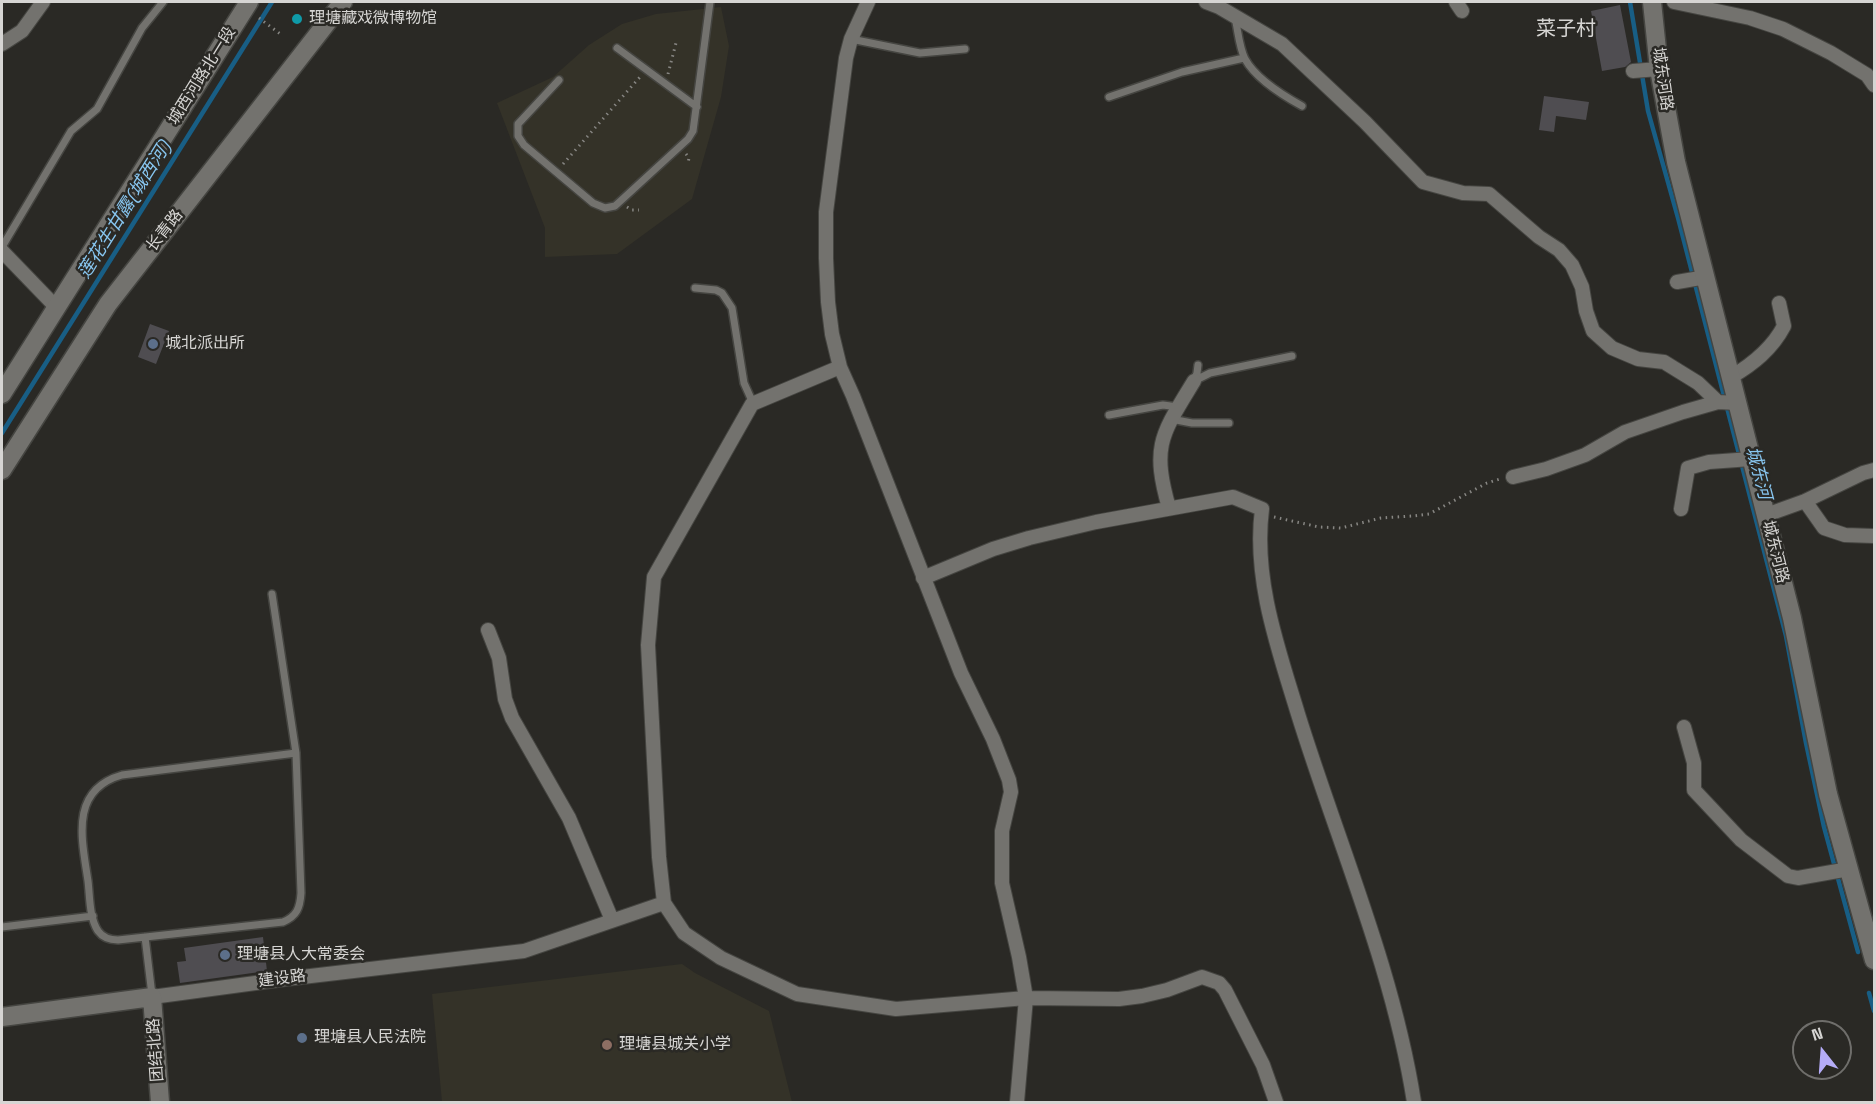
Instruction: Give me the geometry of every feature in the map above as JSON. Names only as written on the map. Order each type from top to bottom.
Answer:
[{"type":"street","points":[[2,44],[22,31],[43,2]]},
{"type":"street","name":"城西河路北一段","points":[[2,394],[249,2]]},
{"type":"street","name":"长青路","points":[[2,470],[108,304],[343,2]]},
{"type":"street","points":[[868,2],[851,39],[846,58],[826,212],[828,302],[840,367],[961,673],[993,739],[1009,780],[1011,792],[1002,831],[1002,883],[1026,998],[1017,1102]]},
{"type":"street","points":[[1206,2],[1273,38],[1306,65],[1423,182],[1462,193],[1489,194],[1539,237],[1559,250],[1572,265],[1582,286],[1586,311],[1593,331],[1612,348],[1638,359],[1664,362],[1728,403]]},
{"type":"street","name":"城东河路","points":[[1652,2],[1653,69],[1731,377],[1728,403],[1751,459],[1766,515],[1792,618],[1827,794],[1875,960]]},
{"type":"street","points":[[1674,2],[1750,18],[1783,29],[1832,53],[1867,75],[1875,85]]},
{"type":"street","points":[[1633,71],[1653,69]]},
{"type":"street","points":[[2,249],[56,307]]},
{"type":"street","points":[[1677,282],[1706,277]]},
{"type":"street","points":[[1731,377],[1747,368],[1775,343],[1784,326],[1779,303]]},
{"type":"street","points":[[840,367],[753,404],[654,577],[648,645],[659,857],[664,903],[684,933],[711,952],[797,994],[897,1009],[1026,998],[1119,999],[1142,996],[1202,977],[1219,982],[1263,1065],[1276,1102]]},
{"type":"street","points":[[1168,508],[1162,484],[1160,453],[1164,431],[1194,381]]},
{"type":"street","points":[[1513,477],[1546,469],[1585,455],[1625,432],[1683,411],[1728,403]]},
{"type":"street","points":[[1681,509],[1688,468],[1709,462],[1751,459]]},
{"type":"street","points":[[1766,515],[1805,501],[1863,473],[1875,470]]},
{"type":"street","points":[[923,578],[993,549],[1065,528],[1233,497],[1262,509],[1260,552],[1268,610],[1308,747],[1381,960],[1404,1045],[1414,1102]]},
{"type":"street","points":[[1805,501],[1824,528],[1845,535],[1875,536]]},
{"type":"street","points":[[488,630],[499,658],[505,699],[512,718],[569,818],[612,920]]},
{"type":"street","points":[[1684,728],[1694,763],[1694,789],[1741,840],[1788,876],[1798,878],[1849,869]]},
{"type":"street","name":"建设路","points":[[2,1017],[285,979],[524,951],[664,903]]},
{"type":"street","name":"团结北路","points":[[152,997],[160,1102]]},
{"type":"lane","points":[[2,249],[71,131],[97,109],[142,28],[163,2]]},
{"type":"lane","points":[[559,80],[518,124],[517,131],[524,145],[597,205],[605,208],[615,206],[688,139],[693,131],[710,2]]},
{"type":"lane","points":[[1235,18],[1244,58],[1265,81],[1302,106]]},
{"type":"lane","points":[[851,39],[920,53],[964,49]]},
{"type":"lane","points":[[617,48],[697,107]]},
{"type":"lane","points":[[1109,97],[1182,72],[1244,58]]},
{"type":"lane","points":[[695,288],[716,290],[722,293],[732,308],[744,382],[753,404]]},
{"type":"lane","points":[[1194,381],[1210,373],[1292,356]]},
{"type":"lane","points":[[1194,381],[1198,365]]},
{"type":"lane","points":[[1109,416],[1163,405],[1192,423],[1229,423]]},
{"type":"lane","points":[[272,594],[296,753],[301,893],[297,912],[283,922],[145,937],[109,940],[97,930],[81,833],[81,821],[85,808],[95,789],[103,782],[122,776],[296,753]]},
{"type":"lane","points":[[2,927],[93,916]]},
{"type":"lane","points":[[145,937],[152,997]]},
{"type":"path","points":[[266,24],[283,36]]},
{"type":"path","points":[[666,84],[676,43]]},
{"type":"path","points":[[556,172],[647,70]]},
{"type":"path","points":[[1262,509],[1271,516],[1295,522],[1341,528],[1381,518],[1429,514],[1487,483],[1513,477]]},
{"type":"shaded area","points":[[721,7],[729,46],[721,97],[692,199],[617,254],[545,257],[545,228],[497,103],[553,77],[589,45],[622,24],[656,14]]},
{"type":"shaded area","name":"理塘县城关小学","points":[[682,964],[769,1011],[792,1102],[442,1102],[432,994]]},
{"type":"building","points":[[1620,5],[1631,62],[1625,67],[1602,71],[1591,11]]},
{"type":"building","points":[[1544,96],[1589,102],[1586,120],[1556,116],[1554,132],[1539,130]]},
{"type":"building","name":"城北派出所","points":[[150,324],[169,331],[156,364],[138,357]]},
{"type":"building","name":"理塘县人大常委会","points":[[263,937],[267,971],[180,983],[177,962],[186,961],[184,948]]},
{"type":"waterway","name":"莲花生甘露(城西河)","points":[[2,433],[272,2]]},
{"type":"waterway","name":"城东河","points":[[1630,2],[1648,111],[1678,218],[1786,636],[1824,827],[1858,952]]},
{"type":"waterway","name":"城东河","points":[[1869,993],[1874,1011]]},
{"type":"place","name":"理塘藏戏微博物馆","points":[[297,19]]},
{"type":"place","name":"城北派出所","points":[[153,344]]},
{"type":"place","name":"理塘县人大常委会","points":[[225,955]]},
{"type":"place","name":"理塘县人民法院","points":[[302,1038]]},
{"type":"place","name":"理塘县城关小学","points":[[607,1045]]},
{"type":"district","name":"菜子村","points":[[1566,30]]}]
